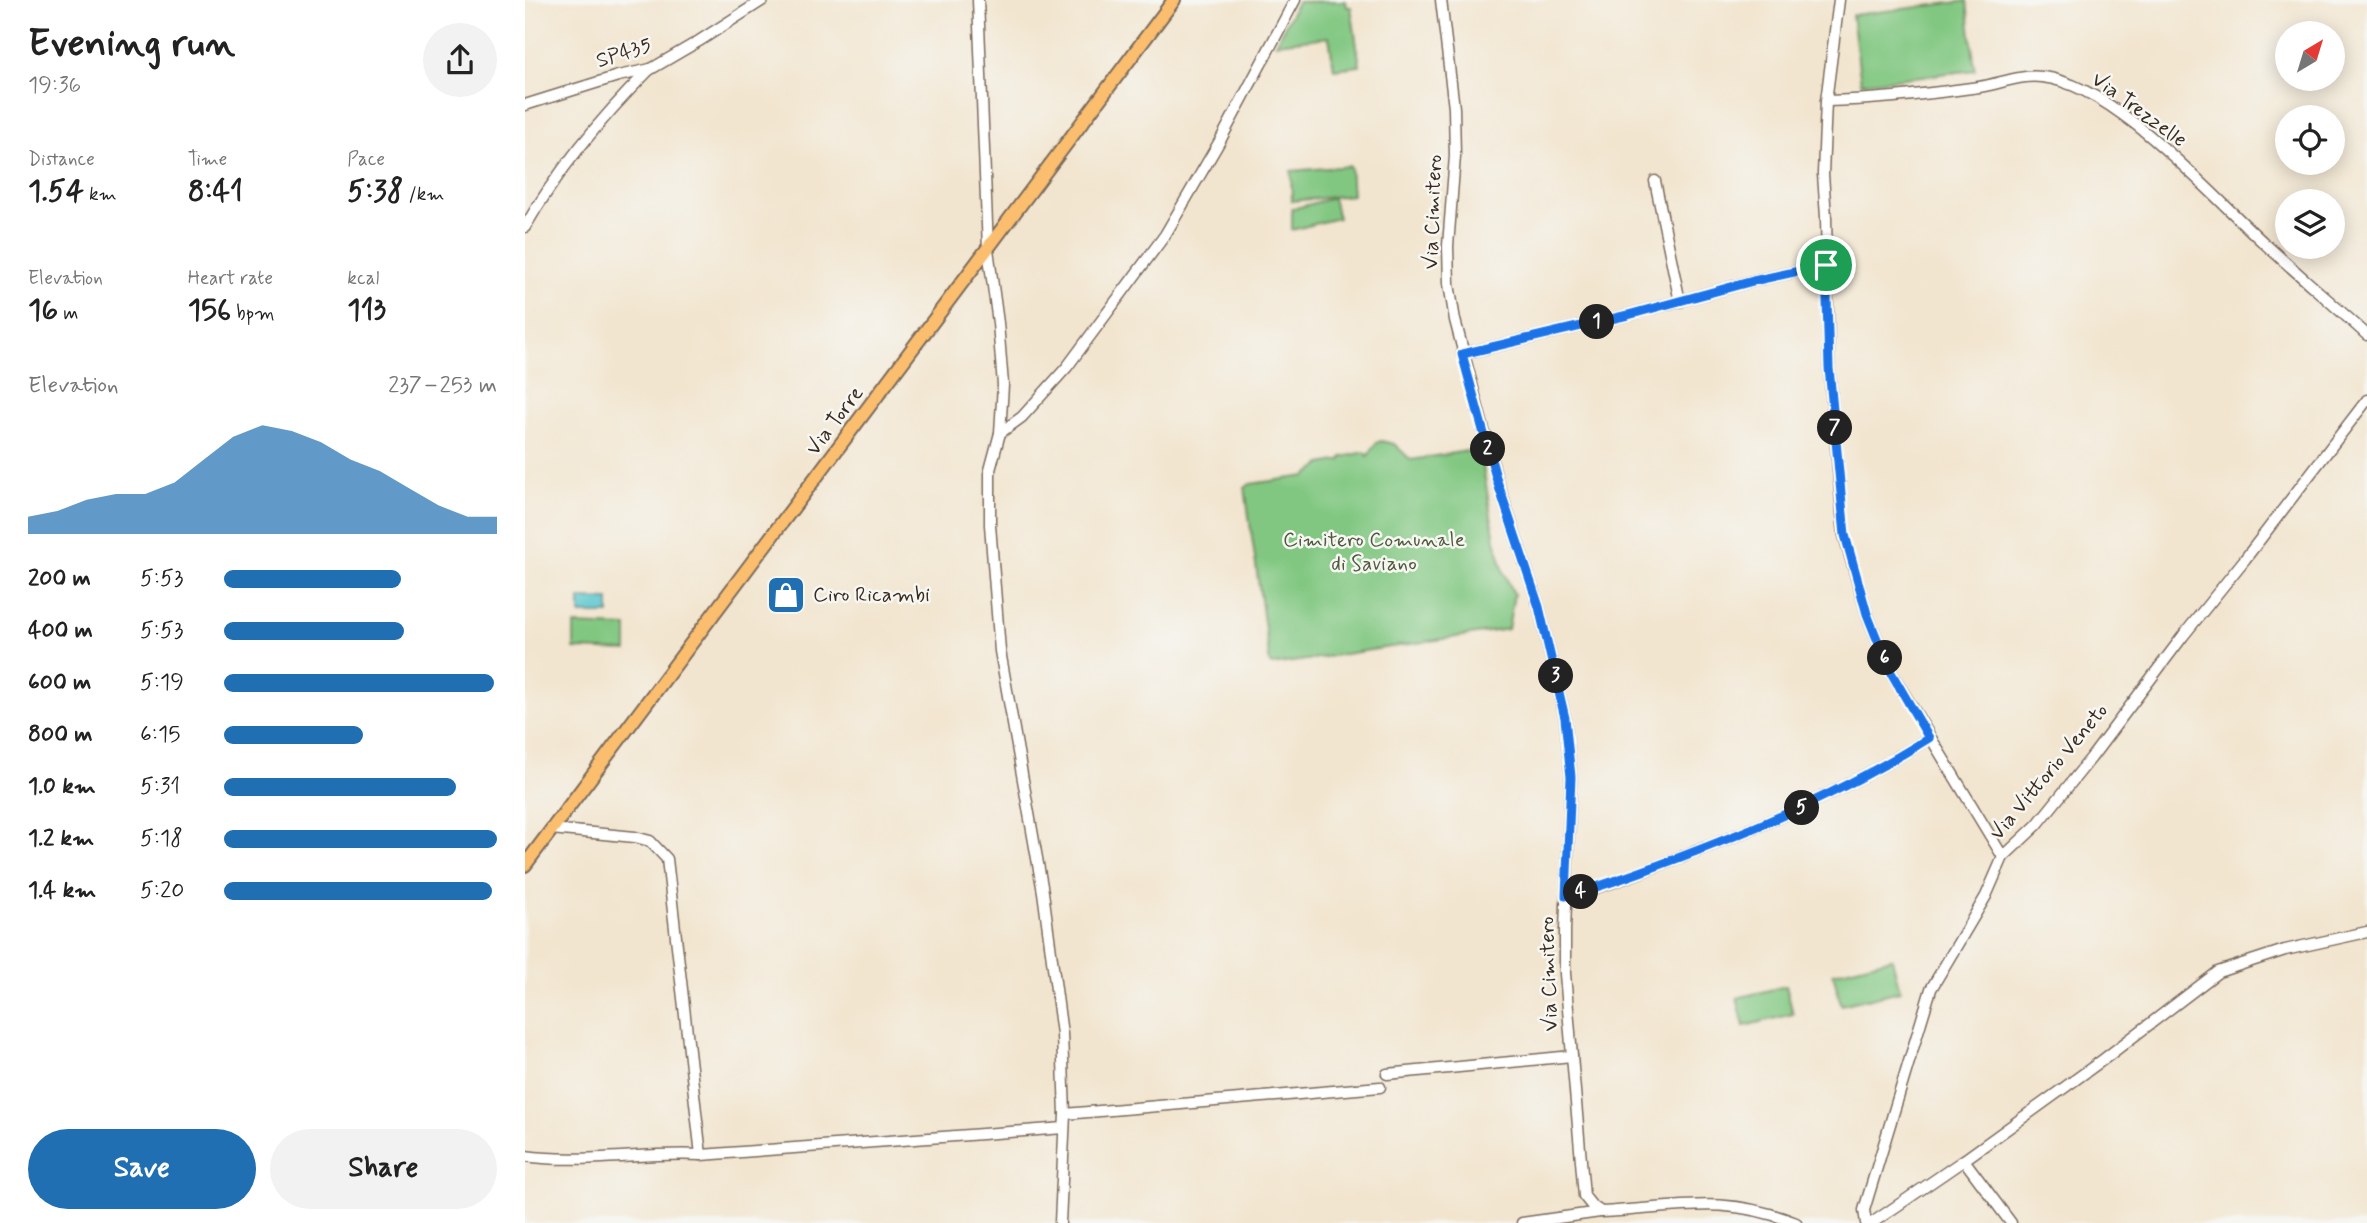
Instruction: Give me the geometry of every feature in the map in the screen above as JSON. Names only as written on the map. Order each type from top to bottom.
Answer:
[{"type":"main road","name":"Via Torre","points":[[525,865],[1174,0]]},
{"type":"street","name":"SP435","points":[[525,105],[618,76],[651,69],[763,0]]},
{"type":"street","points":[[978,0],[988,249],[1003,385],[1000,433],[991,470],[990,525],[1000,650],[1054,962],[1062,1034],[1065,1114],[1060,1223]]},
{"type":"street","points":[[1000,433],[1022,417],[1067,367],[1165,235],[1221,139],[1295,0]]},
{"type":"street","name":"Via Cimitero","points":[[1441,0],[1454,108],[1455,156],[1448,246],[1450,284],[1462,354],[1497,481],[1539,607],[1565,718],[1571,777],[1565,974],[1584,1196],[1601,1212]]},
{"type":"street","points":[[1839,0],[1826,102],[1823,174],[1829,368],[1845,535],[1867,614],[1889,669],[2003,857]]},
{"type":"street","points":[[525,227],[578,148],[602,118],[651,69]]},
{"type":"street","name":"Via Trezzelle","points":[[1826,102],[1916,96],[2031,76],[2043,76],[2074,86],[2105,103],[2158,142],[2263,243],[2367,335]]},
{"type":"street","points":[[1655,181],[1680,302]]},
{"type":"street","points":[[1462,354],[1826,265]]},
{"type":"street","name":"Via Vittorio Veneto","points":[[1866,1223],[1864,1210],[1931,989],[1986,896],[2003,857],[2037,824],[2091,758],[2367,400]]},
{"type":"street","points":[[1566,896],[1641,872],[1775,820],[1841,790],[1929,738]]},
{"type":"street","points":[[551,829],[635,837],[650,841],[667,859],[701,1156]]},
{"type":"street","points":[[1872,1223],[1964,1160],[2218,972],[2285,950],[2367,932]]},
{"type":"street","points":[[1387,1074],[1572,1056]]},
{"type":"street","points":[[1065,1114],[1380,1087]]},
{"type":"street","points":[[525,1156],[573,1159],[677,1154],[701,1156],[1064,1128]]},
{"type":"street","points":[[1964,1160],[2011,1223]]},
{"type":"street","points":[[1522,1223],[1601,1212],[1720,1204],[1753,1209],[1795,1223]]},
{"type":"green space","points":[[1346,1],[1347,7],[1351,7],[1360,66],[1334,69],[1329,37],[1276,43],[1297,2]]},
{"type":"green space","points":[[1967,1],[1975,70],[1861,83],[1852,15]]},
{"type":"green space","points":[[1350,166],[1352,195],[1292,201],[1291,171]]},
{"type":"green space","points":[[1333,198],[1338,218],[1292,230],[1292,209]]},
{"type":"green space","name":"Cimitero Comunale di Saviano","points":[[1381,441],[1394,444],[1411,460],[1480,449],[1495,540],[1504,573],[1514,594],[1508,629],[1270,664],[1245,488],[1250,484],[1306,476],[1322,464],[1342,460],[1342,457],[1365,452],[1368,456],[1376,443]]},
{"type":"green space","points":[[574,625],[627,627],[627,651],[574,649]]},
{"type":"green space","points":[[1892,958],[1900,991],[1841,1005],[1833,973]]},
{"type":"green space","points":[[1786,986],[1793,1014],[1744,1026],[1737,998]]},
{"type":"water","points":[[580,599],[609,600],[609,614],[580,614]]},
{"type":"place","name":"Ciro Ricambi","points":[[786,595]]},
{"type":"route","points":[[1826,265],[1829,368],[1845,535],[1867,614],[1889,669],[1929,738],[1841,790],[1775,820],[1591,890],[1566,896],[1571,777],[1565,718],[1539,607],[1497,481],[1462,354],[1826,265]]}]
